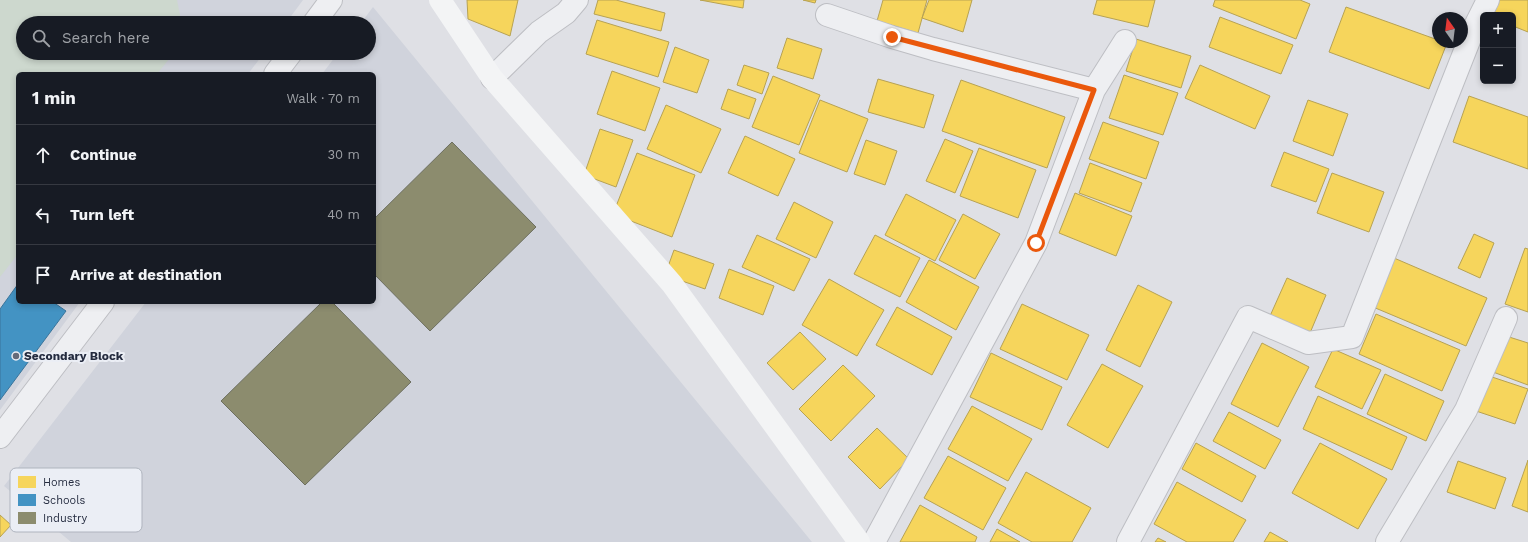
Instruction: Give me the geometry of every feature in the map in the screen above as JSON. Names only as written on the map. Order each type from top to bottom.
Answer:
[{"type":"street","points":[[319,16],[331,0]]},
{"type":"street","points":[[440,0],[492,78],[672,284],[859,542]]},
{"type":"street","points":[[492,78],[539,32],[566,13],[577,0]]},
{"type":"street","points":[[1128,542],[1248,317],[1308,343],[1352,337],[1474,28],[1488,0]]},
{"type":"street","points":[[827,16],[933,49],[1094,90]]},
{"type":"street","points":[[874,542],[1036,243],[1094,90],[1125,41]]},
{"type":"street","points":[[277,72],[286,60]]},
{"type":"street","points":[[0,438],[101,304]]},
{"type":"street","points":[[1387,542],[1466,410],[1506,318]]},
{"type":"shaded area","points":[[0,0],[303,0],[291,16],[16,16],[16,60],[259,60],[250,72],[16,72],[16,304],[79,304],[0,410]]},
{"type":"shaded area","points":[[0,0],[177,0],[180,16],[16,16],[16,60],[168,60],[159,72],[16,72],[16,257],[0,277]]},
{"type":"shaded area","points":[[373,7],[812,542],[71,542],[59,532],[142,532],[142,468],[18,468],[144,304],[376,304],[376,72],[324,72],[333,60],[376,60],[376,16],[366,16]]},
{"type":"shaded area","points":[[10,478],[10,491],[4,486]]},
{"type":"building: Homes","points":[[467,0],[518,0],[510,36],[468,19]]},
{"type":"building: Homes","points":[[598,0],[616,0],[665,13],[661,31],[594,14]]},
{"type":"building: Homes","points":[[700,0],[744,0],[743,8]]},
{"type":"building: Homes","points":[[803,0],[816,0],[815,3]]},
{"type":"building: Homes","points":[[883,0],[927,0],[918,33],[877,21]]},
{"type":"building: Homes","points":[[929,0],[972,0],[963,32],[922,18]]},
{"type":"building: Homes","points":[[1097,0],[1155,0],[1148,27],[1093,14]]},
{"type":"building: Homes","points":[[1215,0],[1300,0],[1310,4],[1296,39],[1213,6]]},
{"type":"building: Homes","points":[[1492,0],[1528,0],[1528,32],[1516,27],[1516,12],[1487,12]]},
{"type":"building: Homes","points":[[1346,7],[1432,38],[1432,48],[1445,48],[1429,89],[1329,52]]},
{"type":"building: Homes","points":[[1220,17],[1293,45],[1281,74],[1209,47]]},
{"type":"building: Homes","points":[[597,20],[669,42],[658,77],[586,54]]},
{"type":"building: Homes","points":[[787,38],[822,49],[813,79],[777,68]]},
{"type":"building: Homes","points":[[1136,39],[1191,56],[1181,88],[1126,71]]},
{"type":"building: Homes","points":[[675,47],[709,60],[697,93],[663,82]]},
{"type":"building: Homes","points":[[744,65],[769,73],[762,94],[737,85]]},
{"type":"building: Homes","points":[[1200,65],[1270,96],[1255,129],[1185,98]]},
{"type":"building: Homes","points":[[612,71],[660,88],[645,131],[597,114]]},
{"type":"building: Homes","points":[[1124,75],[1178,93],[1163,135],[1109,118]]},
{"type":"building: Homes","points":[[773,76],[820,95],[799,145],[752,127]]},
{"type":"building: Homes","points":[[878,79],[934,95],[924,128],[868,112]]},
{"type":"building: Homes","points":[[961,80],[1065,117],[1047,168],[942,131]]},
{"type":"building: Homes","points":[[728,89],[756,99],[749,119],[721,109]]},
{"type":"building: Homes","points":[[1469,96],[1528,117],[1528,169],[1453,142]]},
{"type":"building: Homes","points":[[820,100],[868,119],[847,172],[799,153]]},
{"type":"building: Homes","points":[[1308,100],[1348,114],[1333,156],[1293,141]]},
{"type":"building: Homes","points":[[666,105],[721,129],[701,173],[647,149]]},
{"type":"building: Homes","points":[[1103,122],[1159,142],[1146,179],[1089,159]]},
{"type":"building: Homes","points":[[600,129],[633,140],[616,187],[584,175]]},
{"type":"building: Homes","points":[[745,136],[795,159],[778,196],[728,173]]},
{"type":"building: Homes","points":[[945,139],[973,151],[955,193],[926,181]]},
{"type":"building: Homes","points":[[866,140],[897,151],[885,185],[854,174]]},
{"type":"building: Homes","points":[[979,148],[1036,170],[1018,218],[960,196]]},
{"type":"building: Homes","points":[[1284,152],[1329,169],[1316,202],[1271,186]]},
{"type":"building: Homes","points":[[637,153],[695,175],[672,237],[613,214]]},
{"type":"building: Homes","points":[[1090,163],[1142,183],[1131,212],[1079,193]]},
{"type":"building: Homes","points":[[1332,173],[1384,192],[1369,232],[1317,213]]},
{"type":"building: Homes","points":[[1075,193],[1132,216],[1116,256],[1059,233]]},
{"type":"building: Homes","points":[[906,194],[956,220],[935,261],[885,235]]},
{"type":"building: Homes","points":[[794,202],[833,222],[816,258],[776,239]]},
{"type":"building: Homes","points":[[963,214],[1000,234],[975,279],[939,260]]},
{"type":"building: Homes","points":[[1474,234],[1494,243],[1480,278],[1458,268]]},
{"type":"building: Homes","points":[[757,235],[810,259],[794,291],[742,267]]},
{"type":"building: Homes","points":[[875,235],[920,258],[900,297],[854,274]]},
{"type":"building: Homes","points":[[1525,248],[1528,249],[1528,312],[1505,304]]},
{"type":"building: Homes","points":[[674,250],[714,264],[705,289],[665,275]]},
{"type":"building: Homes","points":[[1394,258],[1487,298],[1466,346],[1373,307]]},
{"type":"building: Homes","points":[[929,260],[979,287],[956,330],[906,302]]},
{"type":"building: Homes","points":[[729,269],[774,286],[763,315],[719,298]]},
{"type":"building: Homes","points":[[1287,278],[1326,295],[1310,333],[1270,316]]},
{"type":"building: Homes","points":[[829,279],[884,310],[857,356],[802,325]]},
{"type":"building: Homes","points":[[1138,285],[1172,302],[1140,367],[1106,350]]},
{"type":"building: Homes","points":[[1022,304],[1089,335],[1067,380],[1000,349]]},
{"type":"building: Homes","points":[[897,307],[952,337],[932,375],[876,345]]},
{"type":"building: Homes","points":[[1376,314],[1460,350],[1442,391],[1359,354]]},
{"type":"building: Homes","points":[[800,332],[826,359],[793,390],[767,363]]},
{"type":"building: Homes","points":[[1506,336],[1528,343],[1528,385],[1493,372]]},
{"type":"building: Homes","points":[[1262,343],[1309,367],[1278,427],[1231,404]]},
{"type":"building: Homes","points":[[1333,349],[1381,370],[1362,409],[1315,387]]},
{"type":"building: Homes","points":[[991,353],[1062,387],[1042,430],[970,397]]},
{"type":"building: Homes","points":[[1102,364],[1143,386],[1108,448],[1067,425]]},
{"type":"building: Homes","points":[[843,365],[875,396],[831,441],[799,409]]},
{"type":"building: Homes","points":[[1385,374],[1444,401],[1426,441],[1367,414]]},
{"type":"building: Homes","points":[[1486,375],[1528,389],[1515,424],[1473,410]]},
{"type":"building: Homes","points":[[1318,396],[1407,437],[1392,470],[1303,429]]},
{"type":"building: Homes","points":[[972,406],[1032,439],[1008,481],[948,449]]},
{"type":"building: Homes","points":[[1229,412],[1281,440],[1265,469],[1213,441]]},
{"type":"building: Homes","points":[[877,428],[909,459],[880,489],[848,457]]},
{"type":"building: Homes","points":[[1196,443],[1256,476],[1242,502],[1182,469]]},
{"type":"building: Homes","points":[[1320,443],[1387,479],[1358,529],[1292,493]]},
{"type":"building: Homes","points":[[948,456],[1006,488],[983,530],[924,498]]},
{"type":"building: Homes","points":[[1528,460],[1528,512],[1512,506]]},
{"type":"building: Homes","points":[[1458,461],[1506,478],[1495,509],[1447,492]]},
{"type":"building: Homes","points":[[1026,472],[1091,508],[1072,542],[1032,542],[998,523]]},
{"type":"building: Homes","points":[[1177,482],[1246,520],[1233,542],[1187,542],[1154,524]]},
{"type":"building: Homes","points":[[920,505],[977,537],[975,542],[900,542]]},
{"type":"building: Homes","points":[[0,515],[10,524],[10,526],[0,537]]},
{"type":"building: Homes","points":[[997,529],[1020,542],[990,542]]},
{"type":"building: Homes","points":[[1270,532],[1288,542],[1264,542]]},
{"type":"building: Homes","points":[[1158,538],[1166,542],[1155,542]]},
{"type":"building: Schools","name":"Secondary Block","points":[[16,287],[16,304],[56,304],[66,311],[0,400],[0,309]]},
{"type":"building: Industry","points":[[452,142],[536,227],[430,331],[376,276],[376,217]]},
{"type":"building: Industry","points":[[320,304],[334,304],[411,382],[305,485],[221,401]]},
{"type":"place","name":"Secondary Block","points":[[16,356]]},
{"type":"route","points":[[892,37],[933,49],[1094,90],[1036,243]]}]
